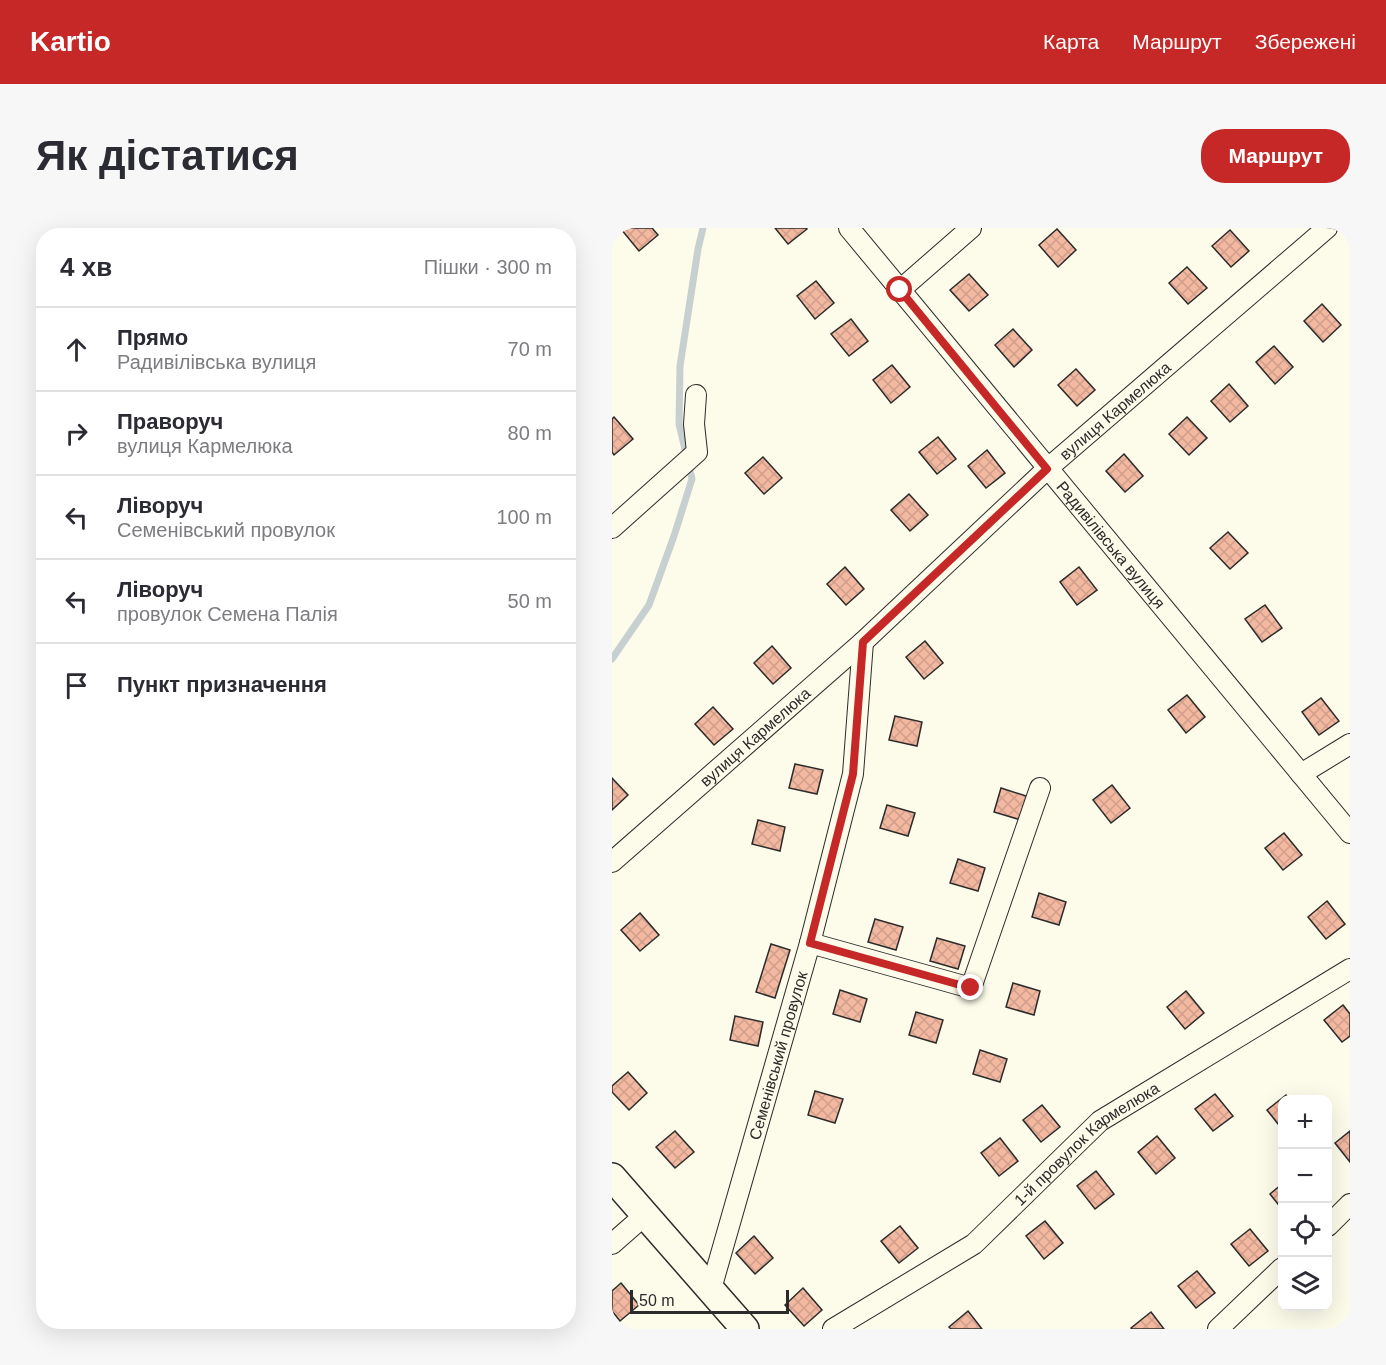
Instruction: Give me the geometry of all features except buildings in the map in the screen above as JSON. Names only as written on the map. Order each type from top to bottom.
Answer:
[{"type":"street","name":"Радивілівська вулиця","points":[[849,228],[1350,834]]},
{"type":"street","points":[[900,290],[971,228]]},
{"type":"street","name":"вулиця Кармелюка","points":[[612,862],[863,642],[1047,469],[1327,228]]},
{"type":"street","points":[[612,528],[697,452],[694,424],[696,394]]},
{"type":"street","name":"Семенівський провулок","points":[[711,1289],[810,943],[853,774],[863,642]]},
{"type":"street","points":[[1301,774],[1350,744]]},
{"type":"street","points":[[810,943],[971,988],[1040,788]]},
{"type":"street","name":"1-й провулок Кармелюка","points":[[833,1329],[974,1244],[1100,1121],[1350,969]]},
{"type":"street","points":[[612,1177],[745,1329]]},
{"type":"street","points":[[1332,1222],[1350,1204]]},
{"type":"street","points":[[612,1244],[645,1215]]},
{"type":"street","points":[[1218,1329],[1278,1272]]},
{"type":"waterway","points":[[612,659],[649,605],[692,479],[679,424],[680,366],[703,228]]},
{"type":"route","points":[[900,290],[1047,469],[863,642],[853,774],[810,943],[971,988]]}]
